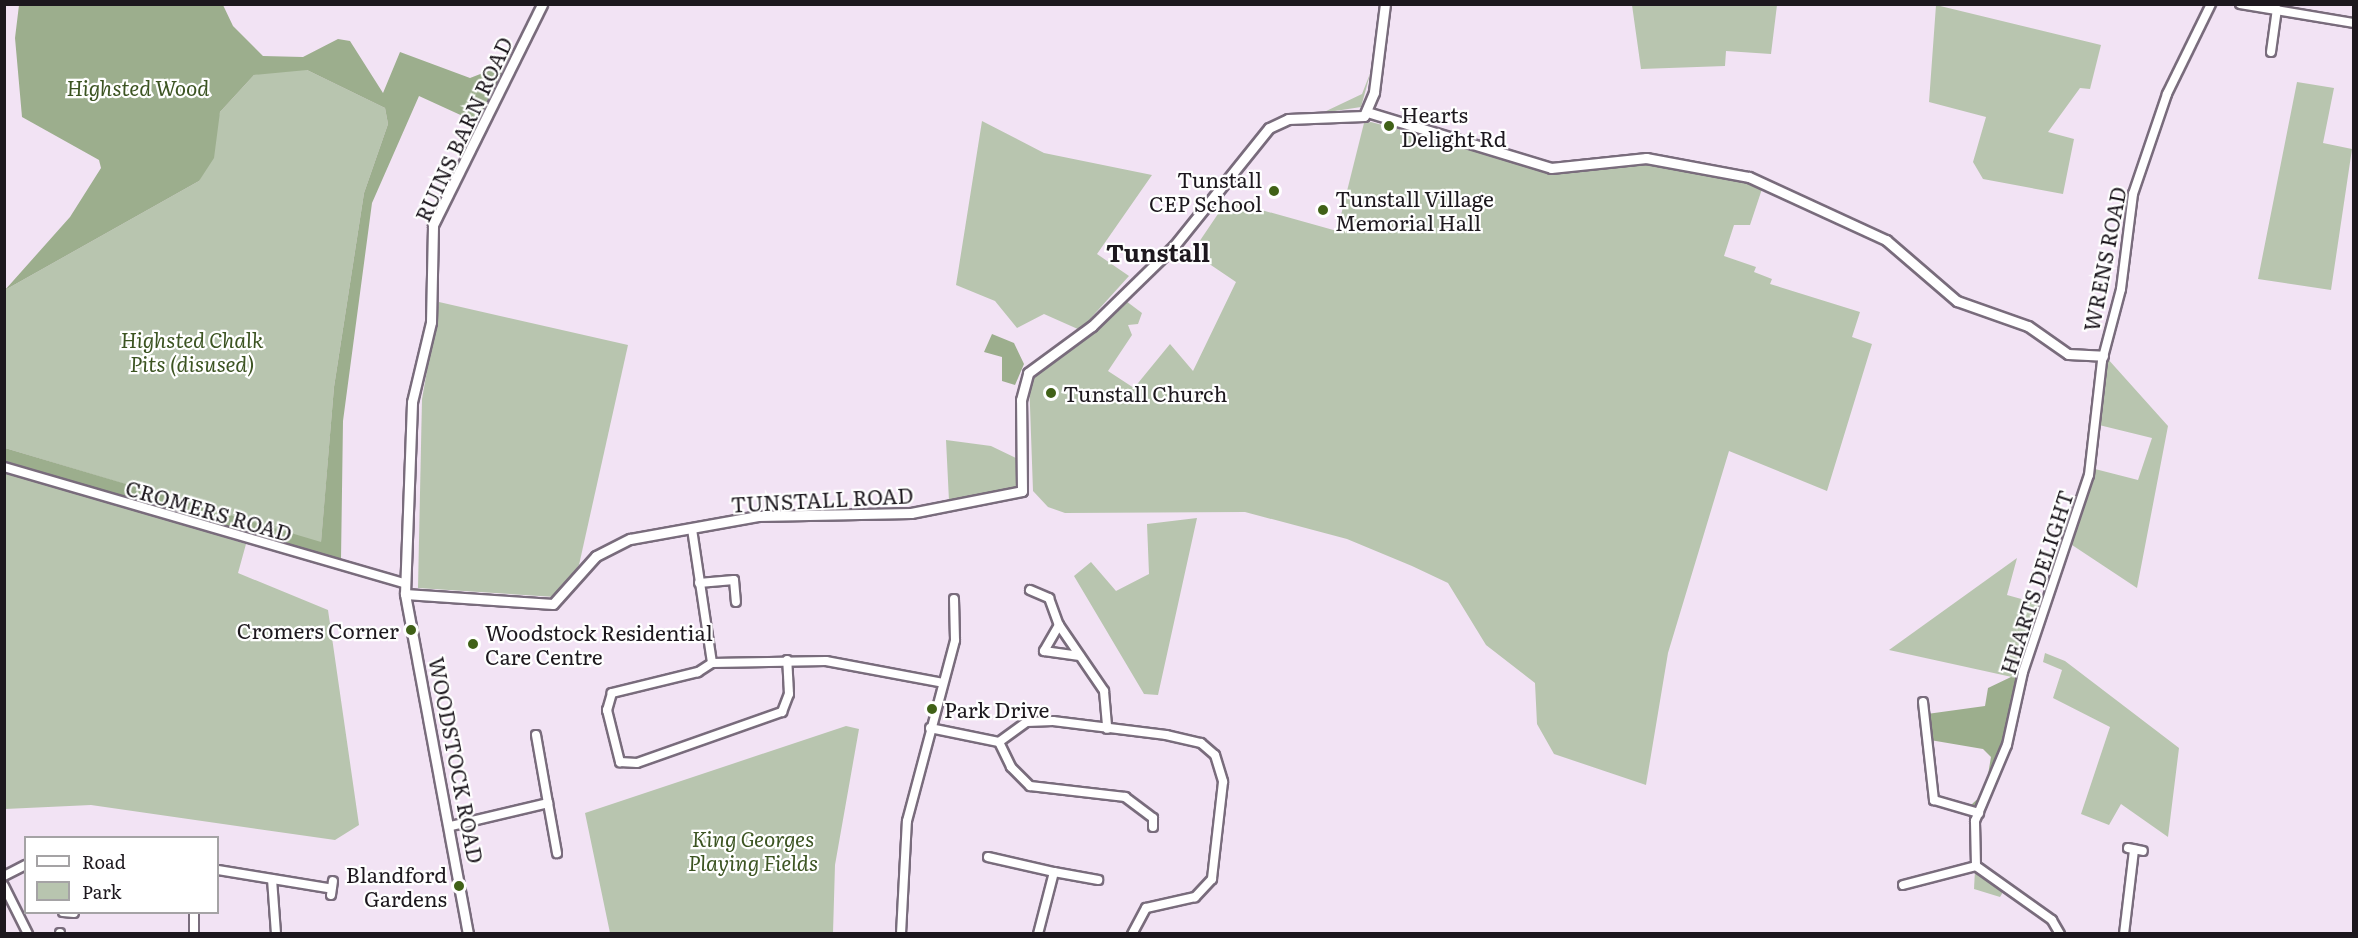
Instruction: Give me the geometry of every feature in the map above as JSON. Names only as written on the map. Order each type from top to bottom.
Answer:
[{"type":"street","name":"RUINS BARN ROAD","points":[[405,594],[412,402],[431,322],[433,225],[542,4]]},
{"type":"street","points":[[1385,4],[1367,112],[1551,168],[1646,158],[1749,177],[1886,240],[1957,301],[2028,326],[2068,354],[2103,356]]},
{"type":"street","name":"WRENS ROAD","points":[[2103,356],[2121,289],[2133,194],[2167,94],[2211,4]]},
{"type":"street","points":[[2241,4],[2354,23]]},
{"type":"street","points":[[2271,52],[2277,9]]},
{"type":"street","name":"TUNSTALL ROAD","points":[[405,594],[553,604],[606,549],[630,539],[758,516],[911,513],[1022,491],[1021,400],[1028,373],[1092,326],[1174,246],[1269,128],[1288,119],[1360,118],[1367,112]]},
{"type":"street","name":"HEARTS DELIGHT","points":[[1976,866],[1973,835],[1978,813],[2007,745],[2024,672],[2089,475],[2103,356]]},
{"type":"street","name":"CROMERS ROAD","points":[[4,467],[404,583]]},
{"type":"street","points":[[692,529],[712,663]]},
{"type":"street","points":[[699,583],[734,580],[736,602]]},
{"type":"street","points":[[1030,590],[1049,598],[1059,625],[1104,691],[1107,729]]},
{"type":"street","name":"WOODSTOCK ROAD","points":[[405,594],[452,826],[468,933]]},
{"type":"street","points":[[901,933],[907,821],[955,640],[954,599]]},
{"type":"street","points":[[1059,625],[1044,651],[1080,656]]},
{"type":"street","points":[[787,660],[789,694],[782,712],[637,763],[620,762],[607,710],[612,693],[705,669],[712,663],[787,660],[874,666],[943,683]]},
{"type":"street","points":[[1923,702],[1935,801],[1978,813]]},
{"type":"street","points":[[930,728],[999,741],[1027,722],[1107,729],[1201,742],[1222,769],[1210,883],[1195,897],[1146,908],[1132,933]]},
{"type":"street","points":[[536,735],[556,853]]},
{"type":"street","points":[[999,741],[1011,767],[1030,786],[1125,797],[1153,818],[1153,827]]},
{"type":"street","points":[[452,826],[548,803]]},
{"type":"street","points":[[2124,933],[2131,849],[2143,851]]},
{"type":"street","points":[[988,857],[1098,880]]},
{"type":"street","points":[[4,876],[24,866]]},
{"type":"street","points":[[1903,885],[1976,866],[2052,920],[2060,933]]},
{"type":"street","points":[[219,870],[331,888]]},
{"type":"street","points":[[1038,933],[1054,872]]},
{"type":"street","points":[[272,879],[276,933]]},
{"type":"street","points":[[4,886],[28,933]]},
{"type":"street","points":[[192,933],[194,914]]},
{"type":"green space","name":"Highsted Wood","points":[[19,5],[223,5],[233,26],[263,56],[303,57],[338,39],[350,41],[383,93],[400,52],[470,78],[501,66],[510,48],[510,61],[478,123],[419,96],[372,203],[343,421],[341,560],[5,461],[5,448],[321,542],[334,387],[364,193],[388,124],[385,108],[307,70],[254,75],[220,112],[214,158],[199,181],[5,290],[70,217],[101,168],[99,160],[22,117],[15,38]]},
{"type":"green space","points":[[1632,5],[1777,5],[1771,54],[1726,51],[1725,66],[1641,69]]},
{"type":"green space","points":[[1936,5],[2101,45],[2090,89],[2080,88],[2048,132],[2074,139],[2063,194],[1983,179],[1973,162],[1986,117],[1929,102]]},
{"type":"green space","name":"Highsted Chalk Pits (disused)","points":[[276,70],[307,70],[385,108],[388,124],[364,193],[334,387],[321,543],[5,448],[5,290],[199,181],[220,112],[254,75]]},
{"type":"green space","points":[[1371,71],[1361,107],[1322,113],[1362,94]]},
{"type":"green space","points":[[2297,82],[2334,88],[2323,143],[2352,149],[2331,290],[2258,279]]},
{"type":"green space","points":[[982,121],[1044,153],[1152,175],[1097,254],[1129,276],[1080,330],[1044,314],[1017,328],[995,301],[956,285]]},
{"type":"green space","points":[[1371,122],[1567,173],[1652,162],[1763,186],[1750,225],[1734,225],[1724,256],[1756,267],[1754,272],[1772,279],[1770,284],[1860,312],[1852,337],[1872,344],[1827,491],[1729,451],[1668,653],[1646,785],[1554,754],[1537,724],[1535,683],[1486,645],[1448,583],[1347,539],[1245,512],[1065,513],[1048,507],[1033,491],[1029,378],[1076,344],[1122,298],[1142,313],[1138,324],[1128,325],[1132,335],[1108,371],[1134,388],[1170,344],[1193,371],[1236,282],[1202,259],[1205,252],[1197,245],[1224,205],[1233,202],[1337,231],[1364,123]]},
{"type":"green space","points":[[439,302],[628,345],[579,565],[555,597],[418,588],[422,399]]},
{"type":"green space","points":[[992,334],[1014,343],[1024,364],[1015,385],[1002,381],[1002,357],[984,352]]},
{"type":"green space","points":[[2107,358],[2168,426],[2137,588],[2069,543],[2095,469],[2138,480],[2152,438],[2099,425]]},
{"type":"green space","points":[[946,440],[991,446],[1022,461],[1016,472],[1018,488],[949,501]]},
{"type":"green space","points":[[5,469],[246,544],[238,573],[328,610],[359,825],[335,840],[91,805],[5,809]]},
{"type":"green space","points":[[1197,518],[1158,695],[1144,694],[1074,576],[1091,562],[1116,591],[1149,574],[1147,524]]},
{"type":"green space","points":[[2017,558],[2007,595],[2047,606],[2021,679],[1889,650]]},
{"type":"green space","points":[[2045,653],[2065,661],[2179,748],[2168,837],[2121,804],[2109,825],[2081,814],[2110,727],[2053,698],[2062,670],[2043,662]]},
{"type":"green space","points":[[2011,677],[2021,679],[2007,745],[1979,813],[1971,805],[1985,792],[1991,757],[1983,749],[1930,740],[1927,714],[1985,706],[1988,688]]},
{"type":"green space","name":"King Georges Playing Fields","points":[[846,726],[859,729],[835,865],[833,933],[610,933],[585,813]]},
{"type":"green space","points":[[1975,870],[2003,892],[2000,897],[1974,889]]},
{"type":"place","name":"Hearts Delight Rd","points":[[1389,126]]},
{"type":"place","name":"Tunstall CEP School","points":[[1274,191]]},
{"type":"place","name":"Tunstall Village Memorial Hall","points":[[1323,210]]},
{"type":"place","name":"Tunstall Church","points":[[1051,393]]},
{"type":"place","name":"Cromers Corner","points":[[411,630]]},
{"type":"place","name":"Woodstock Residential Care Centre","points":[[473,644]]},
{"type":"place","name":"Park Drive","points":[[932,709]]},
{"type":"place","name":"Blandford Gardens","points":[[459,886]]},
{"type":"district","name":"Tunstall","points":[[1158,252]]}]
